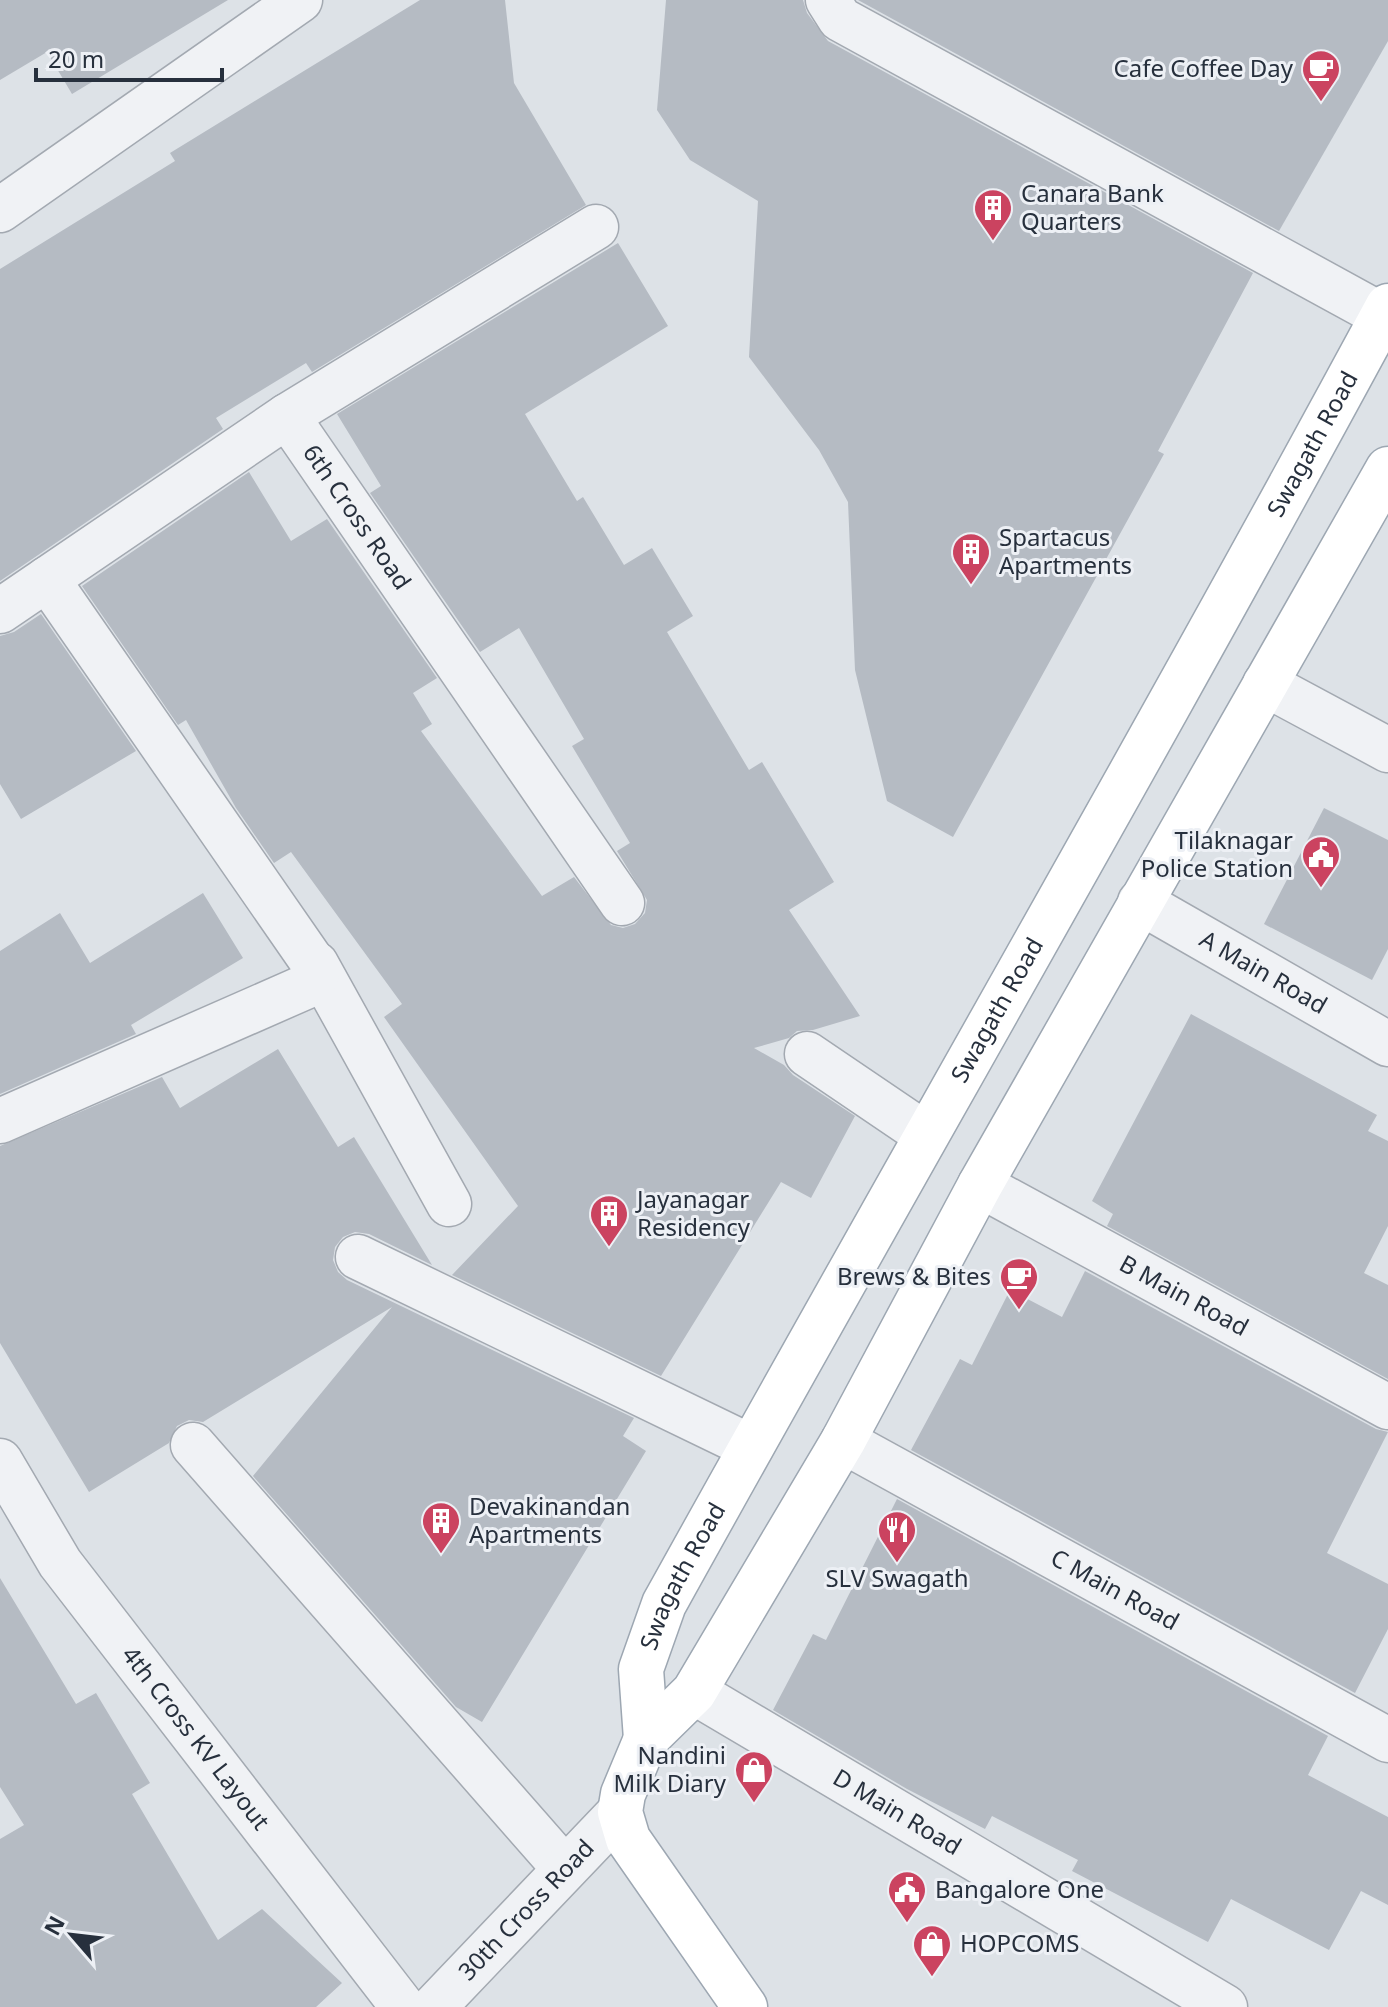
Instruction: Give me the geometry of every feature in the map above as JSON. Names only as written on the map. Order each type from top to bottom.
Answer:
[{"type":"main road","name":"Swagath Road","points":[[646,1739],[641,1669],[664,1604],[925,1134],[1207,642],[1385,311]]},
{"type":"main road","points":[[745,2007],[628,1839],[620,1812],[623,1794],[646,1739],[694,1692],[843,1441],[980,1185],[1388,469]]},
{"type":"street","points":[[0,210],[300,0]]},
{"type":"street","points":[[828,0],[840,19],[1385,311]]},
{"type":"street","points":[[0,611],[287,416],[596,227]]},
{"type":"street","name":"6th Cross Road","points":[[287,416],[622,903]]},
{"type":"street","points":[[47,579],[316,964],[449,1204]]},
{"type":"street","points":[[1265,684],[1388,750]]},
{"type":"street","name":"A Main Road","points":[[1140,902],[1388,1044]]},
{"type":"street","points":[[0,1121],[312,984],[317,976],[316,964]]},
{"type":"street","points":[[807,1054],[925,1134]]},
{"type":"street","name":"B Main Road","points":[[980,1185],[1388,1407]]},
{"type":"street","points":[[358,1257],[751,1447]]},
{"type":"street","name":"C Main Road","points":[[843,1441],[1388,1740]]},
{"type":"street","points":[[193,1445],[565,1869]]},
{"type":"street","name":"4th Cross KV Layout","points":[[0,1461],[60,1563],[403,2007]]},
{"type":"street","name":"D Main Road","points":[[694,1692],[1225,2007]]},
{"type":"street","name":"30th Cross Road","points":[[434,2007],[620,1812]]},
{"type":"building","points":[[0,0],[228,0],[72,94],[47,52],[0,80]]},
{"type":"building","points":[[420,0],[505,0],[514,83],[586,205],[312,372],[306,363],[216,418],[223,429],[0,581],[0,269],[175,161],[170,153]]},
{"type":"building","points":[[666,0],[803,0],[807,13],[828,41],[1253,273],[1158,451],[1164,454],[953,837],[887,801],[855,670],[848,502],[819,450],[749,357],[758,201],[690,160],[657,110]]},
{"type":"building","points":[[858,0],[1388,0],[1388,41],[1279,231]]},
{"type":"building","points":[[618,243],[668,326],[525,414],[577,501],[583,497],[624,565],[652,548],[693,616],[667,632],[749,770],[762,762],[834,882],[789,910],[860,1016],[813,1030],[797,1031],[789,1038],[754,1048],[784,1065],[793,1075],[855,1116],[811,1198],[781,1182],[661,1376],[452,1275],[518,1206],[384,1017],[402,1004],[291,852],[274,863],[236,808],[186,720],[178,725],[82,586],[249,472],[291,541],[327,519],[437,678],[413,693],[432,724],[421,731],[542,896],[574,877],[611,925],[623,928],[635,924],[645,913],[647,900],[617,851],[630,843],[572,746],[584,739],[519,628],[480,652],[370,493],[381,486],[337,414]]},
{"type":"building","points":[[41,614],[136,751],[21,819],[0,784],[0,636],[14,632]]},
{"type":"building","points":[[1324,808],[1388,840],[1388,949],[1372,980],[1264,924]]},
{"type":"building","points":[[203,893],[243,958],[131,1025],[136,1034],[0,1094],[0,951],[60,913],[90,963]]},
{"type":"building","points":[[1191,1014],[1377,1115],[1368,1131],[1388,1141],[1388,1226],[1364,1273],[1388,1285],[1388,1379],[1107,1226],[1113,1214],[1092,1201]]},
{"type":"building","points":[[278,1049],[338,1147],[354,1137],[432,1265],[369,1234],[355,1232],[343,1237],[335,1247],[333,1260],[338,1272],[347,1280],[634,1418],[623,1436],[646,1451],[482,1722],[456,1707],[253,1476],[392,1307],[203,1422],[189,1420],[177,1426],[169,1443],[89,1492],[0,1343],[0,1146],[162,1077],[180,1108]]},
{"type":"building","points":[[1085,1271],[1376,1429],[1388,1432],[1327,1553],[1388,1584],[1388,1629],[1355,1693],[911,1450],[960,1359],[972,1365],[1010,1290],[1062,1317]]},
{"type":"building","points":[[897,1499],[1328,1736],[1308,1775],[1388,1817],[1388,1905],[1361,1891],[1329,1950],[1231,1899],[1208,1942],[1072,1871],[1078,1860],[992,1816],[985,1829],[907,1789],[773,1710],[813,1634],[826,1640]]},
{"type":"building","points":[[0,1578],[76,1704],[96,1693],[150,1783],[132,1794],[218,1940],[262,1909],[342,1983],[316,2007],[0,2007],[0,1839],[24,1825],[0,1787]]},
{"type":"place","name":"Cafe Coffee Day","points":[[1321,103]]},
{"type":"place","name":"Canara Bank Quarters","points":[[993,242]]},
{"type":"place","name":"Spartacus Apartments","points":[[971,586]]},
{"type":"place","name":"Tilaknagar Police Station","points":[[1321,889]]},
{"type":"place","name":"Jayanagar Residency","points":[[609,1248]]},
{"type":"place","name":"Brews & Bites","points":[[1019,1311]]},
{"type":"place","name":"Devakinandan Apartments","points":[[441,1555]]},
{"type":"place","name":"SLV Swagath","points":[[897,1564]]},
{"type":"place","name":"Nandini Milk Diary","points":[[754,1804]]},
{"type":"place","name":"Bangalore One","points":[[907,1924]]},
{"type":"place","name":"HOPCOMS","points":[[932,1978]]}]
